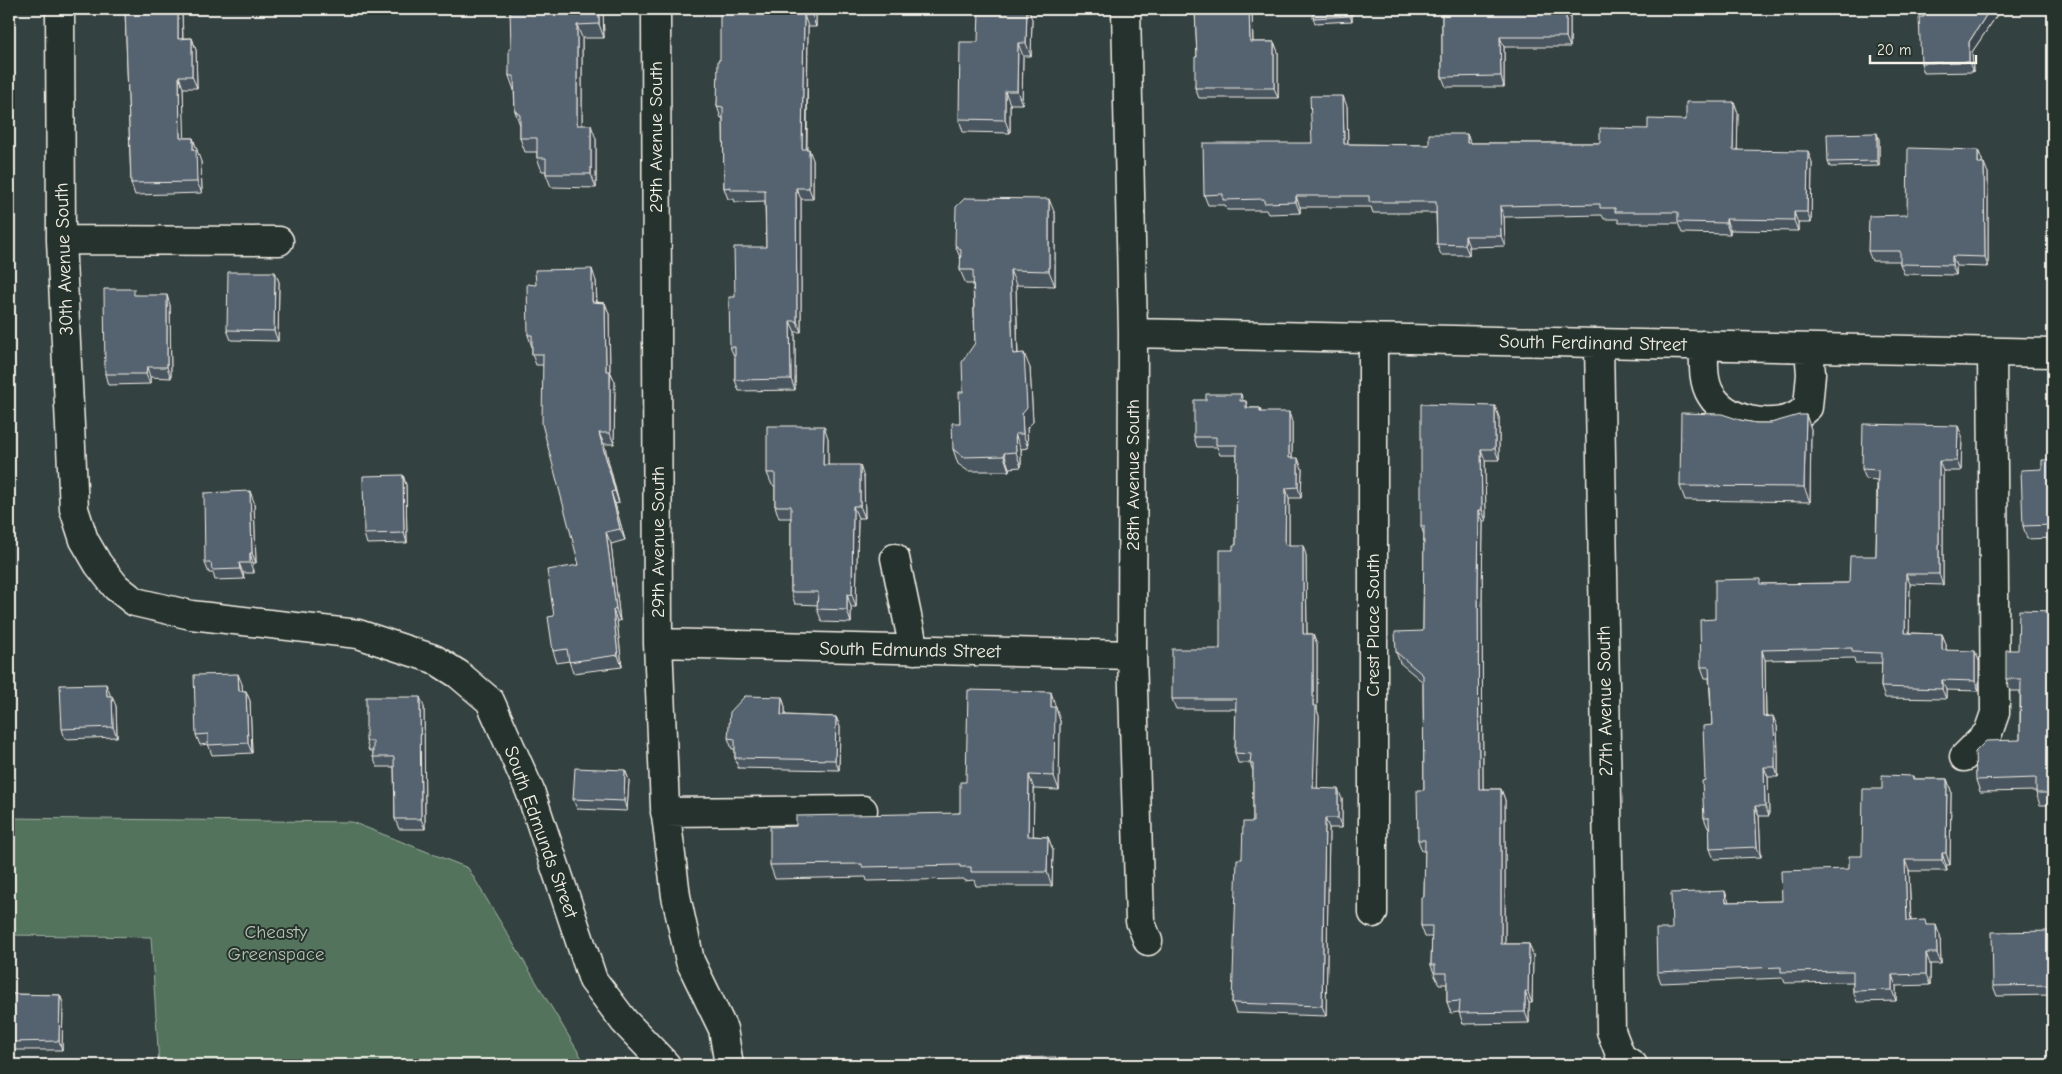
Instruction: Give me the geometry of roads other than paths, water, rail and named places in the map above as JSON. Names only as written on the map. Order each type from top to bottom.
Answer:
[{"type":"street","name":"30th Avenue South","points":[[60,9],[61,240],[74,510]]},
{"type":"street","name":"29th Avenue South","points":[[656,9],[658,643],[665,812],[676,896],[690,961],[722,1029],[729,1065]]},
{"type":"street","name":"28th Avenue South","points":[[1126,9],[1133,333],[1132,655],[1140,921],[1148,941]]},
{"type":"street","points":[[61,240],[280,241]]},
{"type":"street","name":"South Ferdinand Street","points":[[1133,333],[2053,352]]},
{"type":"street","name":"Crest Place South","points":[[1373,338],[1373,913]]},
{"type":"street","name":"27th Avenue South","points":[[1599,343],[1610,1031],[1627,1061]]},
{"type":"street","points":[[1704,345],[1704,371],[1710,394],[1720,406],[1734,415],[1751,422],[1774,421],[1795,417],[1808,407],[1811,374],[1809,348]]},
{"type":"street","points":[[1964,757],[1988,732],[1995,713],[1992,352]]},
{"type":"street","name":"South Edmunds Street","points":[[74,510],[84,540],[98,564],[116,587],[135,602],[190,615],[358,634],[434,659],[458,674],[490,701],[530,791],[593,980],[624,1021],[666,1065]]},
{"type":"street","points":[[895,558],[914,650]]},
{"type":"street","name":"South Edmunds Street","points":[[658,643],[1132,655]]},
{"type":"street","points":[[665,812],[863,810]]},
{"type":"park label","name":"Cheasty Greenspace","points":[[276,943]]}]
